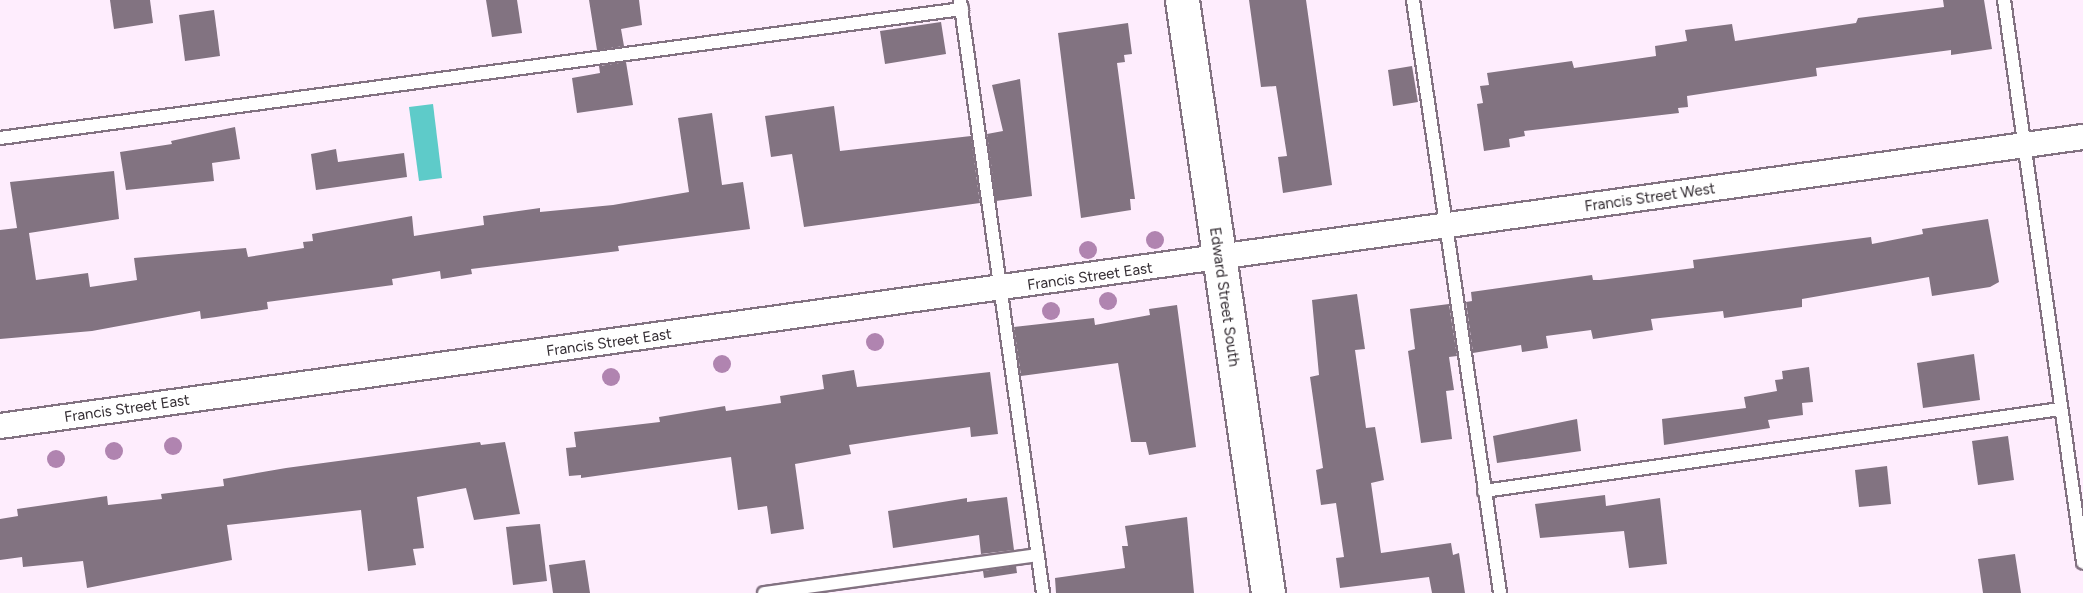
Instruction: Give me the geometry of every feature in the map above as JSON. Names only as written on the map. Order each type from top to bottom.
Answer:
[{"type":"main road","name":"Edward Street South","points":[[1182,0],[1268,593]]},
{"type":"street","name":"Francis Street West","points":[[1218,260],[2083,137]]},
{"type":"street","name":"Francis Street East","points":[[0,426],[1218,260]]},
{"type":"lane","points":[[1413,0],[1444,227],[1500,593]]},
{"type":"lane","points":[[2004,0],[2027,145],[2060,409],[2083,562]]},
{"type":"lane","points":[[0,138],[961,4],[1043,593]]},
{"type":"lane","points":[[1484,491],[2060,409]]},
{"type":"lane","points":[[764,593],[1037,555]]},
{"type":"shaded area","points":[[433,104],[442,178],[419,181],[409,107]]},
{"type":"building","points":[[110,0],[150,0],[153,23],[114,29]]},
{"type":"building","points":[[486,0],[517,0],[522,33],[492,37]]},
{"type":"building","points":[[589,0],[639,0],[642,25],[621,29],[624,46],[597,50]]},
{"type":"building","points":[[1249,0],[1306,0],[1332,185],[1283,193],[1278,157],[1287,156],[1276,86],[1261,87]]},
{"type":"building","points":[[1943,0],[1984,0],[1992,49],[1951,55],[1951,50],[1816,68],[1817,76],[1687,96],[1688,107],[1678,108],[1679,113],[1524,131],[1525,136],[1509,139],[1510,147],[1484,151],[1477,104],[1483,103],[1480,86],[1489,85],[1487,73],[1572,61],[1574,68],[1656,56],[1655,46],[1687,41],[1685,30],[1732,24],[1735,41],[1856,23],[1858,18],[1944,7]]},
{"type":"building","points":[[214,10],[220,56],[185,61],[179,15]]},
{"type":"building","points":[[941,22],[946,54],[885,64],[880,31]]},
{"type":"building","points":[[1128,23],[1132,54],[1124,55],[1125,62],[1117,63],[1135,199],[1130,199],[1131,210],[1081,218],[1058,33]]},
{"type":"building","points":[[626,62],[633,105],[577,113],[572,78],[600,73],[599,66]]},
{"type":"building","points":[[1412,66],[1418,102],[1393,106],[1388,70]]},
{"type":"building","points":[[1020,79],[1032,196],[996,201],[987,134],[1003,131],[992,85]]},
{"type":"building","points":[[834,106],[840,151],[971,136],[980,203],[804,227],[792,154],[771,157],[765,116]]},
{"type":"building","points":[[712,113],[722,185],[743,182],[750,229],[618,246],[619,251],[471,269],[472,274],[441,279],[440,271],[392,279],[393,285],[267,302],[268,309],[216,317],[201,319],[200,311],[92,331],[0,339],[0,230],[17,228],[10,182],[114,171],[119,219],[29,233],[36,280],[88,273],[90,287],[137,280],[134,258],[246,248],[248,257],[304,248],[303,242],[313,241],[312,234],[412,216],[414,236],[484,225],[483,216],[540,208],[540,212],[613,205],[689,192],[678,118]]},
{"type":"building","points":[[235,127],[240,159],[212,163],[214,181],[126,190],[120,152],[172,144],[171,141]]},
{"type":"building","points":[[336,149],[338,162],[404,153],[407,177],[316,190],[311,154]]},
{"type":"building","points":[[1988,219],[1999,282],[1990,287],[1932,296],[1929,277],[1802,299],[1802,307],[1724,318],[1723,311],[1651,319],[1653,330],[1593,339],[1591,330],[1546,336],[1548,348],[1522,352],[1521,345],[1473,353],[1466,302],[1472,301],[1471,292],[1592,275],[1593,280],[1600,280],[1694,268],[1693,260],[1871,237],[1872,244],[1923,234],[1922,229]]},
{"type":"building","points":[[1357,294],[1365,349],[1355,350],[1366,428],[1375,427],[1384,480],[1371,483],[1381,553],[1451,543],[1453,555],[1459,553],[1465,593],[1432,593],[1429,577],[1340,588],[1336,558],[1344,557],[1336,503],[1321,505],[1316,470],[1323,468],[1310,377],[1319,375],[1312,300]]},
{"type":"building","points":[[1449,304],[1457,356],[1449,357],[1454,390],[1446,391],[1452,439],[1421,443],[1408,351],[1415,349],[1410,309]]},
{"type":"building","points":[[1177,305],[1196,447],[1149,455],[1146,442],[1131,442],[1118,363],[1021,376],[1014,327],[1094,318],[1095,325],[1150,315],[1149,309]]},
{"type":"building","points":[[1974,354],[1980,400],[1923,408],[1917,363]]},
{"type":"building","points":[[1809,367],[1813,402],[1802,403],[1803,415],[1768,420],[1770,428],[1664,445],[1662,419],[1746,408],[1744,397],[1777,391],[1775,380],[1783,379],[1782,371]]},
{"type":"building","points":[[854,370],[857,387],[990,372],[998,434],[971,437],[970,427],[907,436],[849,445],[851,454],[795,464],[804,529],[771,534],[767,506],[738,510],[731,457],[581,478],[581,475],[569,476],[566,448],[576,447],[574,432],[660,422],[659,417],[725,406],[726,411],[781,403],[780,396],[824,389],[822,375]]},
{"type":"building","points":[[1577,419],[1581,451],[1497,463],[1493,436]]},
{"type":"building","points":[[2008,436],[2014,480],[1978,485],[1972,441]]},
{"type":"building","points":[[480,442],[481,445],[505,442],[520,514],[474,520],[466,488],[417,497],[424,548],[413,549],[416,565],[368,571],[361,510],[227,525],[232,560],[87,588],[83,561],[23,567],[22,557],[0,560],[0,519],[18,516],[17,509],[107,496],[108,505],[162,499],[161,494],[224,486],[223,479],[286,468]]},
{"type":"building","points":[[1887,466],[1891,504],[1859,507],[1855,470]]},
{"type":"building","points":[[1605,495],[1606,506],[1660,498],[1667,564],[1629,568],[1624,531],[1540,538],[1535,504]]},
{"type":"building","points":[[1007,497],[1014,550],[981,554],[979,535],[893,548],[888,511],[967,498],[967,502]]},
{"type":"building","points":[[1187,517],[1194,593],[1056,593],[1055,578],[1125,568],[1122,546],[1128,546],[1125,526]]},
{"type":"building","points":[[540,524],[547,581],[513,585],[506,527]]},
{"type":"building","points":[[2015,554],[2021,593],[1983,593],[1978,559]]},
{"type":"building","points":[[585,560],[590,593],[553,593],[549,565]]},
{"type":"building","points":[[1016,566],[1017,573],[984,578],[983,571]]}]
